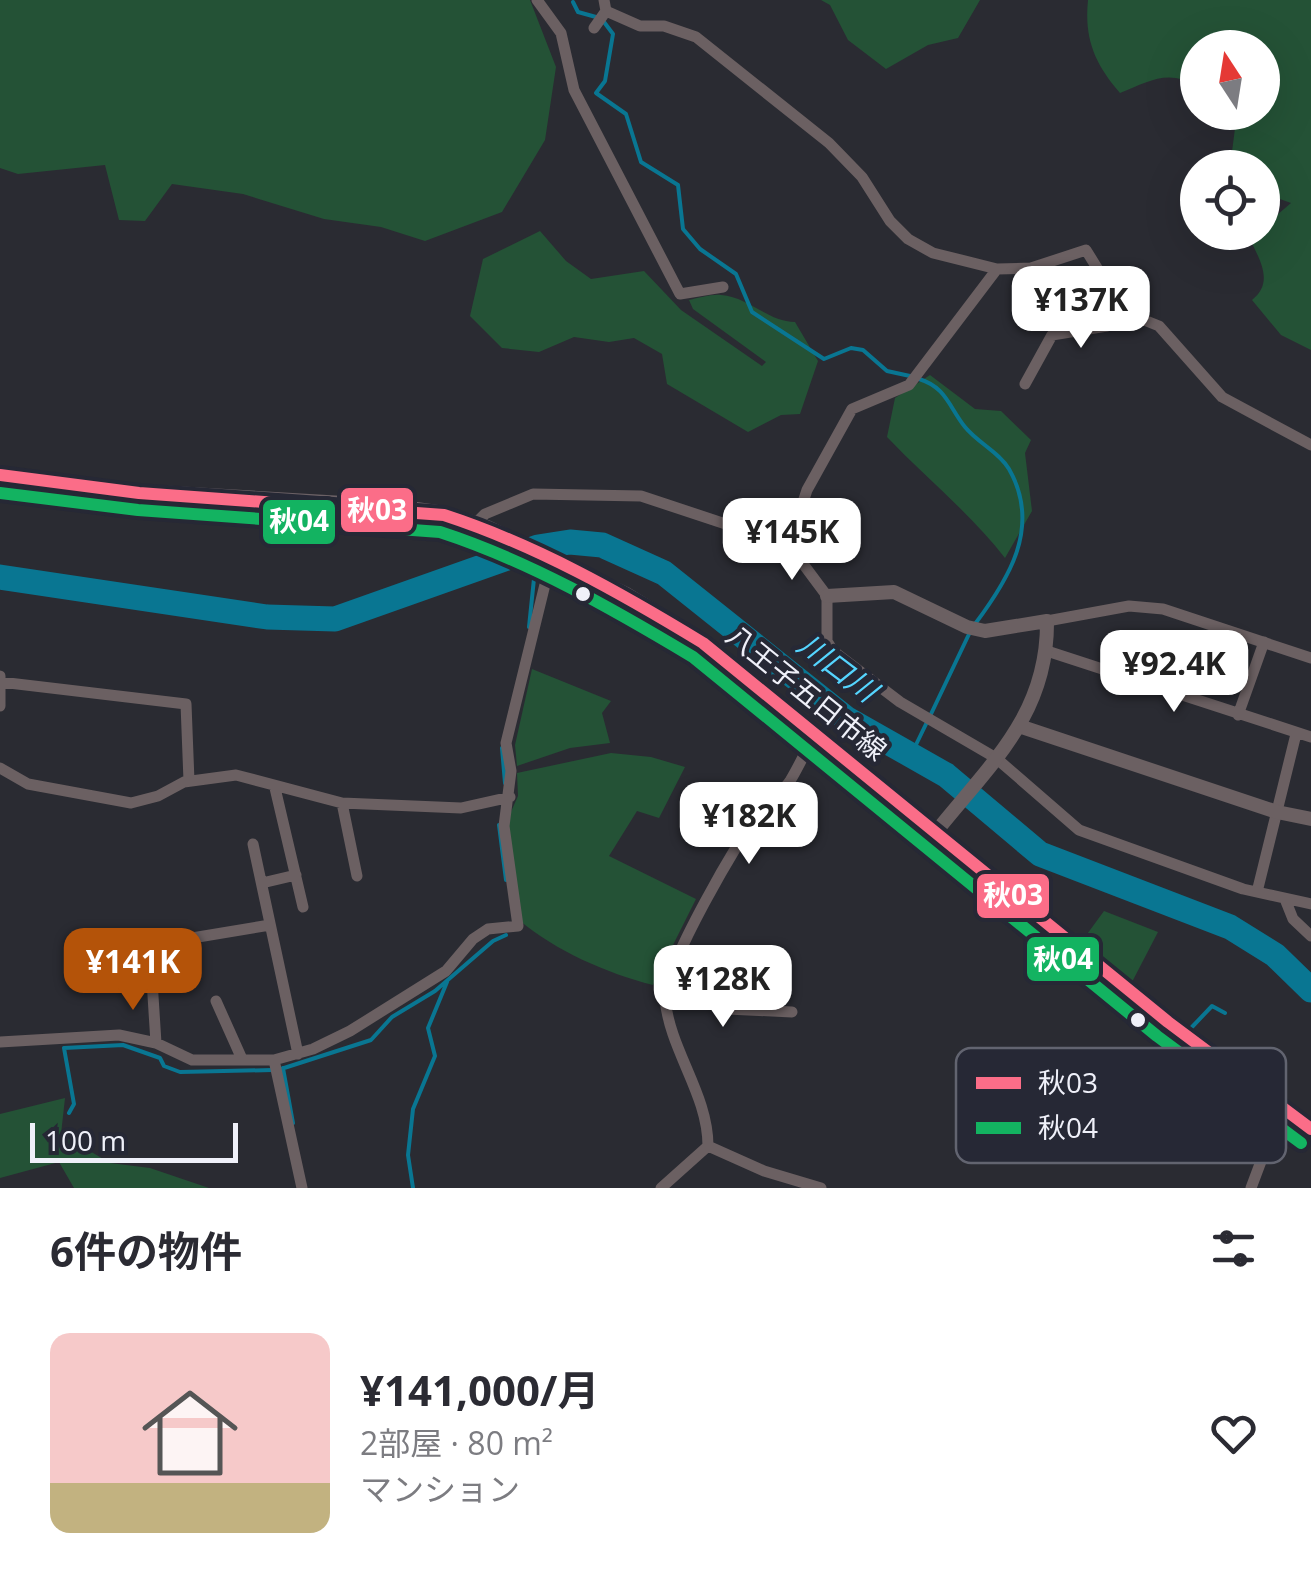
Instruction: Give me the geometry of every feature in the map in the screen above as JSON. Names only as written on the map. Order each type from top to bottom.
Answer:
[{"type":"main road","name":"八王子五日市線","points":[[0,476],[139,493],[396,508],[481,527],[551,560],[683,629],[1203,1048]]},
{"type":"main road","name":"八王子五日市線","points":[[1286,1111],[1311,1130]]},
{"type":"street","points":[[537,0],[561,33],[574,90],[680,294],[724,288]]},
{"type":"street","points":[[594,28],[605,8],[640,26],[664,26],[696,37],[829,143],[862,177],[890,221],[908,239],[932,253],[997,270],[1031,268],[1086,250],[1124,312],[1159,326],[1222,397],[1311,445]]},
{"type":"street","points":[[789,545],[807,490],[852,409],[913,381],[997,270]]},
{"type":"street","points":[[1025,384],[1052,335],[1108,326],[1124,312]]},
{"type":"street","points":[[481,527],[485,514],[533,494],[625,495],[789,545],[827,596],[827,640],[833,652],[928,716],[1079,830],[1257,892],[1311,904]]},
{"type":"street","points":[[0,1042],[119,1035],[156,1043],[192,1060],[274,1060],[298,1054],[350,1030],[446,971],[473,939],[488,929],[518,926],[504,826],[510,797],[506,743],[551,560]]},
{"type":"street","points":[[827,596],[908,595],[972,628],[1140,606],[1195,616],[1311,658]]},
{"type":"street","points":[[935,834],[1022,727],[1047,651],[1047,621]]},
{"type":"street","points":[[1238,715],[1264,642]]},
{"type":"street","points":[[1047,651],[1311,737]]},
{"type":"street","points":[[0,674],[0,706]]},
{"type":"street","points":[[0,682],[186,704],[189,781]]},
{"type":"street","points":[[1022,727],[1277,812],[1311,819]]},
{"type":"street","points":[[661,1188],[708,1146],[708,1120],[677,1044],[664,996],[681,950],[736,848],[763,806],[788,785],[815,734]]},
{"type":"street","points":[[1257,892],[1296,734]]},
{"type":"street","points":[[0,768],[28,784],[131,802],[158,796],[189,781],[236,774],[342,804],[461,808],[510,797]]},
{"type":"street","points":[[276,788],[303,908]]},
{"type":"street","points":[[342,804],[358,876]]},
{"type":"street","points":[[253,844],[298,1054]]},
{"type":"street","points":[[262,883],[296,875]]},
{"type":"street","points":[[1284,899],[1293,919],[1311,936]]},
{"type":"street","points":[[174,941],[270,924]]},
{"type":"street","points":[[152,980],[156,1043]]},
{"type":"street","points":[[669,982],[712,986],[727,1009],[792,1012]]},
{"type":"street","points":[[216,1001],[242,1059]]},
{"type":"street","points":[[274,1060],[298,1187]]},
{"type":"street","points":[[1286,1118],[1289,1113]]},
{"type":"street","points":[[708,1146],[764,1172],[821,1188]]},
{"type":"street","points":[[1250,1188],[1260,1163]]},
{"type":"green space","points":[[0,0],[530,0],[556,67],[545,140],[502,212],[425,241],[381,227],[324,219],[243,194],[172,184],[145,221],[119,220],[105,165],[18,174],[0,168]]},
{"type":"green space","points":[[821,0],[980,0],[958,38],[928,45],[886,69],[848,40],[830,5]]},
{"type":"green space","points":[[1088,0],[1311,0],[1311,350],[1281,335],[1252,300],[1264,278],[1255,250],[1280,250],[1280,212],[1291,203],[1280,199],[1280,150],[1232,150],[1235,130],[1280,130],[1280,30],[1180,30],[1180,79],[1150,81],[1120,93],[1093,50]]},
{"type":"green space","points":[[540,231],[566,261],[591,279],[644,271],[681,310],[762,366],[766,362],[693,309],[689,300],[713,295],[731,297],[776,318],[795,322],[818,361],[800,414],[781,415],[748,432],[667,384],[662,354],[634,338],[609,342],[574,337],[539,352],[502,348],[470,316],[483,259]]},
{"type":"green space","points":[[930,375],[975,409],[1001,411],[1031,440],[1025,453],[1032,511],[1005,558],[887,437],[895,398]]},
{"type":"green space","points":[[532,669],[611,701],[602,713],[610,743],[570,748],[517,766],[515,745]]},
{"type":"green space","points":[[611,753],[651,757],[685,767],[659,818],[637,811],[609,856],[696,899],[653,985],[582,960],[519,920],[506,823],[518,796],[517,773]]},
{"type":"green space","points":[[1104,911],[1158,932],[1132,982],[1082,941]]},
{"type":"green space","points":[[65,1098],[61,1134],[110,1163],[150,1168],[209,1188],[74,1188],[59,1162],[0,1178],[0,1114]]},
{"type":"waterway","points":[[573,2],[578,12],[596,17]]},
{"type":"waterway","points":[[604,22],[613,34],[605,81],[596,93],[626,114],[641,162],[678,185],[683,229],[700,249],[736,274],[752,312],[824,359],[851,348],[863,350],[887,371],[910,376]]},
{"type":"waterway","points":[[919,379],[941,392],[965,427],[1005,463],[1018,491],[1022,512],[1017,552],[999,589],[975,624]]},
{"type":"waterway","name":"川口川","points":[[0,577],[267,617],[335,619],[538,547],[570,542],[602,545],[664,573],[847,719],[946,775],[1040,854],[1230,927],[1275,955],[1311,990]]},
{"type":"waterway","points":[[529,627],[535,569]]},
{"type":"waterway","points":[[931,714],[970,632]]},
{"type":"waterway","points":[[911,755],[927,722]]},
{"type":"waterway","points":[[502,748],[505,783]]},
{"type":"waterway","points":[[499,825],[506,880]]},
{"type":"waterway","points":[[281,1069],[371,1040],[392,1017],[435,991],[493,941],[506,935]]},
{"type":"waterway","points":[[413,1188],[408,1155],[413,1109],[435,1056],[428,1028],[447,982]]},
{"type":"waterway","points":[[1192,1027],[1212,1006],[1225,1013]]},
{"type":"waterway","points":[[69,1113],[74,1104],[64,1048],[123,1045],[160,1058],[164,1066],[180,1072],[272,1070]]},
{"type":"waterway","points":[[283,1068],[293,1123]]},
{"type":"transit line","name":"秋03","points":[[0,475],[139,493],[444,515],[512,541],[641,606],[703,643],[1203,1048]]},
{"type":"transit line","name":"秋04","points":[[0,493],[138,510],[440,532],[570,587],[693,657],[1173,1048]]},
{"type":"transit line","name":"秋03","points":[[1286,1110],[1311,1129]]},
{"type":"transit line","name":"秋04","points":[[1286,1132],[1301,1143]]}]
